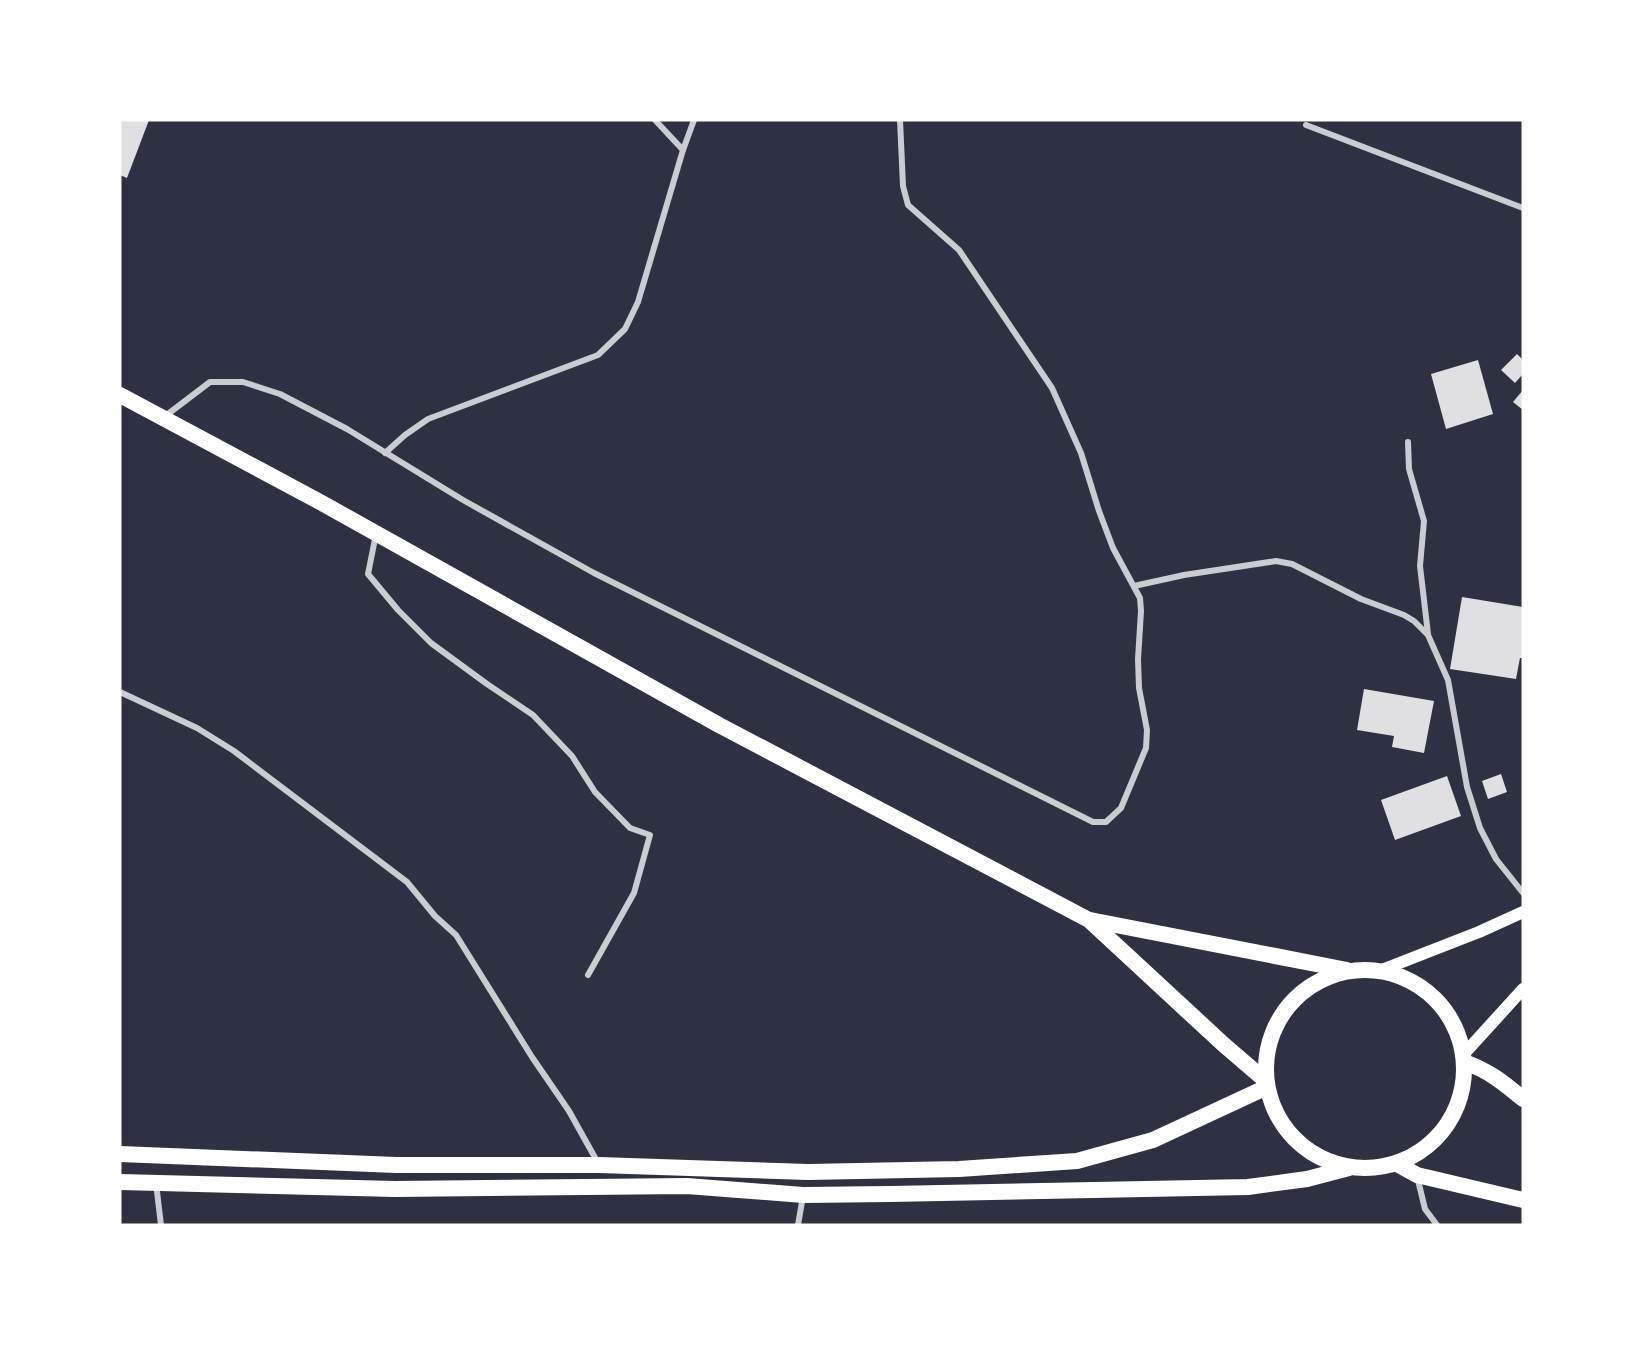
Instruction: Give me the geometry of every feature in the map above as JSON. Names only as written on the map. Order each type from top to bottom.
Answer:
[{"type":"highway","points":[[120,394],[719,725],[1089,920],[1267,1084]]},
{"type":"highway","points":[[120,1182],[395,1189],[687,1186],[803,1195],[1248,1187],[1307,1179],[1349,1168],[1374,1169],[1397,1164],[1417,1154],[1434,1141],[1448,1124],[1463,1084],[1463,1059],[1454,1024],[1435,999],[1410,981],[1379,971],[1350,971],[1089,920]]},
{"type":"highway","points":[[1349,1168],[1319,1157],[1305,1148],[1287,1131],[1275,1110],[1267,1084],[1267,1060],[1271,1038],[1280,1018],[1293,1001],[1310,987],[1329,977],[1350,971]]},
{"type":"highway","points":[[1463,1059],[1498,1077],[1523,1100]]},
{"type":"highway","points":[[120,1154],[396,1165],[599,1165],[807,1172],[959,1169],[1077,1161],[1153,1140],[1267,1084]]},
{"type":"highway","points":[[1397,1164],[1417,1175],[1523,1200]]},
{"type":"main road","points":[[1379,971],[1479,932],[1523,912]]},
{"type":"main road","points":[[1463,1059],[1523,989]]},
{"type":"street","points":[[655,120],[682,150]]},
{"type":"street","points":[[385,453],[428,419],[598,356],[625,329],[638,302],[682,150],[694,120]]},
{"type":"street","points":[[164,417],[210,382],[243,382],[280,394],[347,429],[463,500],[594,573],[1093,822],[1106,822],[1121,808],[1146,748],[1147,730],[1139,688],[1140,598],[1113,548],[1081,453],[1052,387],[959,250],[908,205],[903,186],[900,120]]},
{"type":"street","points":[[1306,125],[1523,208]]},
{"type":"street","points":[[1408,442],[1409,469],[1424,521],[1420,566],[1428,634],[1448,680],[1467,787],[1480,828],[1496,859],[1523,893]]},
{"type":"street","points":[[376,534],[368,574],[398,610],[432,643],[533,715],[572,756],[595,792],[630,828],[650,835],[634,894],[588,975]]},
{"type":"street","points":[[1134,586],[1184,575],[1276,561],[1292,564],[1361,599],[1404,615],[1428,634]]},
{"type":"street","points":[[120,692],[196,728],[234,751],[407,882],[435,916],[456,935],[568,1111],[599,1165]]},
{"type":"street","points":[[1417,1175],[1425,1209],[1437,1225]]},
{"type":"street","points":[[156,1182],[160,1225]]},
{"type":"street","points":[[798,1225],[803,1195]]},
{"type":"building","points":[[120,120],[149,120],[127,178],[120,175]]},
{"type":"building","points":[[1517,354],[1523,360],[1523,374],[1515,383],[1501,370]]},
{"type":"building","points":[[1478,360],[1493,414],[1446,429],[1431,374]]},
{"type":"building","points":[[1523,390],[1523,410],[1513,402]]},
{"type":"building","points":[[1462,597],[1523,607],[1523,658],[1520,658],[1516,679],[1450,669]]},
{"type":"building","points":[[1364,689],[1434,701],[1424,753],[1392,747],[1394,736],[1357,730]]},
{"type":"building","points":[[1501,774],[1507,792],[1488,799],[1482,781]]},
{"type":"building","points":[[1447,776],[1461,816],[1395,840],[1381,800]]}]
